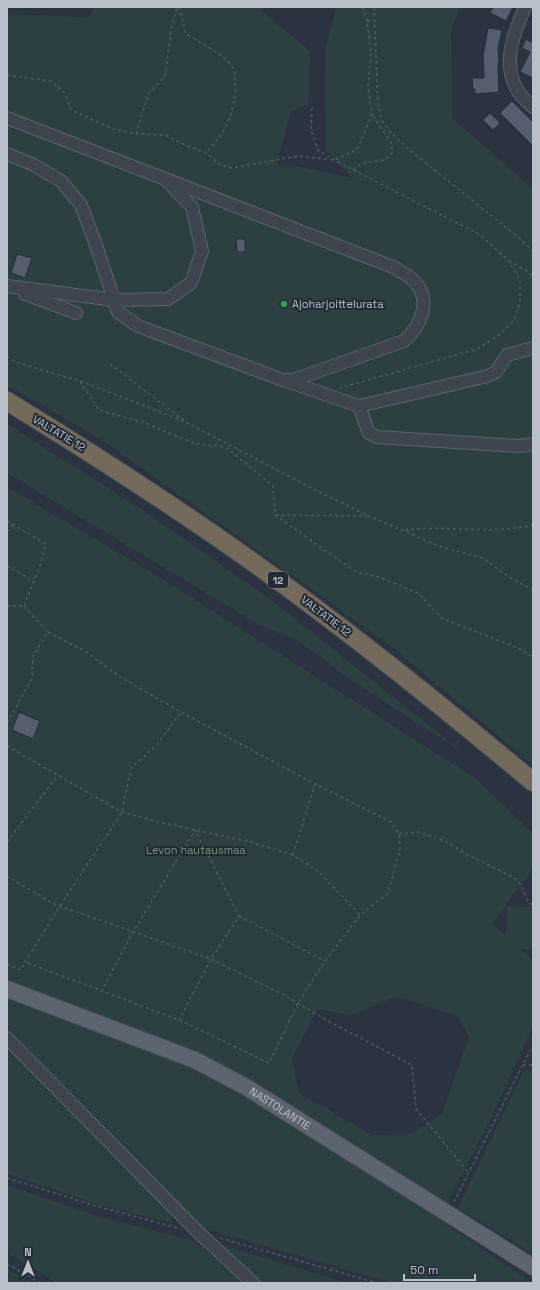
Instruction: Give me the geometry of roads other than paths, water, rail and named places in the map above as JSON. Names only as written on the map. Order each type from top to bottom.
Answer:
[{"type":"highway","name":"VALTATIE 12","points":[[7,402],[98,456],[251,560],[399,671],[533,782]]},
{"type":"main road","name":"NASTOLANTIE","points":[[7,989],[195,1060],[246,1087],[533,1267]]},
{"type":"street","points":[[525,7],[514,35],[510,62],[512,79],[518,92],[533,107]]},
{"type":"street","points":[[7,118],[393,267],[414,280],[423,296],[423,315],[414,332],[404,341],[293,380],[283,380]]},
{"type":"street","points":[[7,154],[32,164],[61,181],[80,205],[95,242],[118,312],[138,326],[283,380],[360,406],[488,376],[496,372],[507,355],[533,348]]},
{"type":"street","points":[[7,286],[114,300],[168,299],[191,283],[202,251],[192,207],[163,178]]},
{"type":"street","points":[[7,286],[76,313]]},
{"type":"street","points":[[360,406],[369,433],[377,437],[519,446],[533,444]]},
{"type":"street","points":[[7,1038],[199,1234],[253,1283]]},
{"type":"place","name":"Ajoharjoittelurata","points":[[284,304]]},
{"type":"park label","name":"Levon hautausmaa","points":[[196,850]]}]
